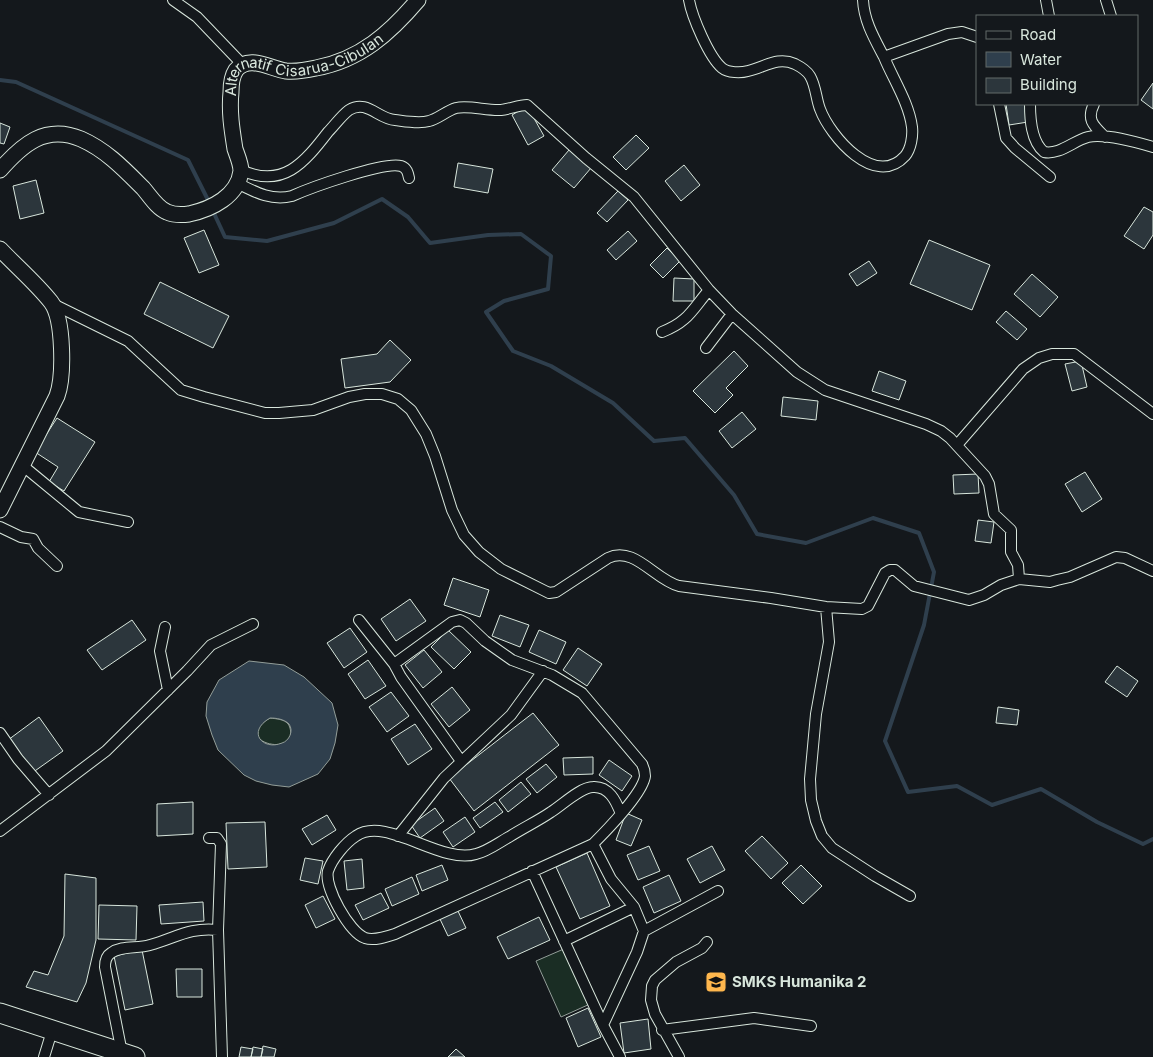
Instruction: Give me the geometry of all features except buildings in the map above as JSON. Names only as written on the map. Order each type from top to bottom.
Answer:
[{"type":"highway","points":[[0,1013],[129,1055]]},
{"type":"main road","name":"Alternatif Cisarua-Cibulan","points":[[239,176],[231,128],[230,99],[234,74],[243,65],[252,63],[282,70],[302,70],[325,66],[348,58],[363,51],[383,37],[418,0]]},
{"type":"main road","points":[[0,170],[21,148],[31,141],[56,134],[71,136],[109,155],[166,212],[179,215],[194,213],[222,202],[228,198],[239,176]]},
{"type":"main road","points":[[0,249],[52,303],[59,331],[61,353],[60,388],[0,510]]},
{"type":"street","points":[[173,0],[197,17],[243,65]]},
{"type":"street","points":[[689,0],[702,36],[722,68],[746,72],[779,60],[795,64],[810,76],[820,109],[839,142],[865,162],[880,166],[890,164],[905,156],[909,150],[913,134],[909,114],[867,24],[863,0]]},
{"type":"street","points":[[1046,0],[1049,15]]},
{"type":"street","points":[[1106,0],[1111,15]]},
{"type":"street","points":[[884,57],[948,34],[962,32],[976,37]]},
{"type":"street","points":[[239,176],[278,175],[292,171],[318,146],[341,118],[350,110],[358,107],[370,108],[390,120],[424,122],[457,108],[502,110],[526,104],[586,158],[634,197],[709,290],[732,314],[790,366],[819,387],[926,424],[941,431],[957,444],[988,480],[994,514],[1012,530],[1011,552],[1018,565],[1019,579]]},
{"type":"street","points":[[999,105],[1006,138],[1015,148],[1050,177]]},
{"type":"street","points":[[1030,105],[1034,134],[1044,152],[1054,152],[1086,138],[1105,137],[1153,147]]},
{"type":"street","points":[[1093,105],[1090,111],[1092,124],[1105,137]]},
{"type":"street","points":[[239,176],[261,195],[281,198],[355,174],[390,166],[404,168],[409,178]]},
{"type":"street","points":[[662,332],[683,321],[709,290]]},
{"type":"street","points":[[52,303],[128,341],[181,390],[204,398],[265,413],[314,410],[349,397],[365,394],[377,394],[398,399],[411,410],[426,434],[436,456],[452,510],[464,535],[479,552],[501,569],[547,592],[556,592],[608,558],[622,555],[638,561],[675,585],[771,598],[826,608],[859,610],[869,604],[885,573],[890,570],[895,570],[914,586],[939,594],[970,600],[984,595],[1000,585],[1019,579],[1050,582],[1070,577],[1112,558],[1125,558],[1153,571]]},
{"type":"street","points":[[706,348],[732,314]]},
{"type":"street","points":[[957,444],[1023,369],[1039,358],[1052,354],[1074,354],[1153,414]]},
{"type":"street","points":[[22,465],[78,512],[128,522]]},
{"type":"street","points":[[0,527],[21,537],[33,538],[38,548],[57,566]]},
{"type":"street","points":[[826,608],[829,642],[816,714],[810,779],[811,800],[816,821],[822,836],[832,848],[910,896]]},
{"type":"street","points":[[360,620],[394,664],[401,677],[462,761]]},
{"type":"street","points":[[394,664],[452,622],[460,620],[512,660],[552,675],[582,693],[642,764],[645,775],[644,780],[621,814],[593,844],[395,934],[379,938],[365,938],[350,926],[342,916],[332,892],[328,873],[342,850],[361,833],[367,831],[382,832],[459,856],[474,855],[492,847],[550,813],[586,788],[604,789],[617,804],[621,814]]},
{"type":"street","points":[[0,831],[106,751],[211,645],[253,624]]},
{"type":"street","points":[[165,627],[160,651],[168,690]]},
{"type":"street","points":[[398,836],[424,801],[462,761],[511,715],[543,671]]},
{"type":"street","points":[[0,733],[18,759],[49,795]]},
{"type":"street","points":[[209,838],[216,838],[221,844],[218,930],[222,1057]]},
{"type":"street","points":[[593,844],[616,886],[634,907],[644,931],[637,952],[603,1025]]},
{"type":"street","points":[[532,871],[603,1025],[620,1057]]},
{"type":"street","points":[[644,931],[718,891]]},
{"type":"street","points":[[564,941],[634,907]]},
{"type":"street","points":[[129,1055],[105,967],[108,956],[115,951],[149,946],[186,932],[218,930]]},
{"type":"street","points":[[679,1057],[662,1030],[655,1014],[651,1000],[653,983],[676,962],[702,948],[707,942]]},
{"type":"street","points":[[662,1030],[754,1018],[811,1026]]},
{"type":"street","points":[[44,1057],[52,1031]]},
{"type":"green space","points":[[270,718],[282,720],[289,725],[290,737],[284,743],[276,745],[268,743],[260,739],[257,734],[259,726]]},
{"type":"green space","points":[[566,948],[590,1004],[561,1017],[536,961]]},
{"type":"water","points":[[249,661],[284,665],[304,677],[332,703],[338,725],[335,743],[330,759],[318,774],[289,787],[256,781],[244,775],[218,750],[206,716],[207,702],[219,680]],"holes":[[[270,718],[280,719],[289,724],[291,730],[287,740],[275,745],[260,739],[259,729]]]},
{"type":"waterway","points":[[0,80],[16,82],[188,160],[209,202]]},
{"type":"waterway","points":[[212,209],[225,237],[267,241],[334,223],[382,199],[408,217],[430,243],[488,235],[521,234],[551,256],[548,289],[504,301],[486,312],[513,351],[551,366],[613,403],[654,441],[685,438],[734,495],[757,534],[806,543],[873,518],[919,533],[934,572],[924,625],[885,741],[908,792],[957,786],[992,805],[1041,789],[1097,822],[1143,844],[1153,839]]},
{"type":"place","name":"SMKS Humanika 2","points":[[716,982]]}]
